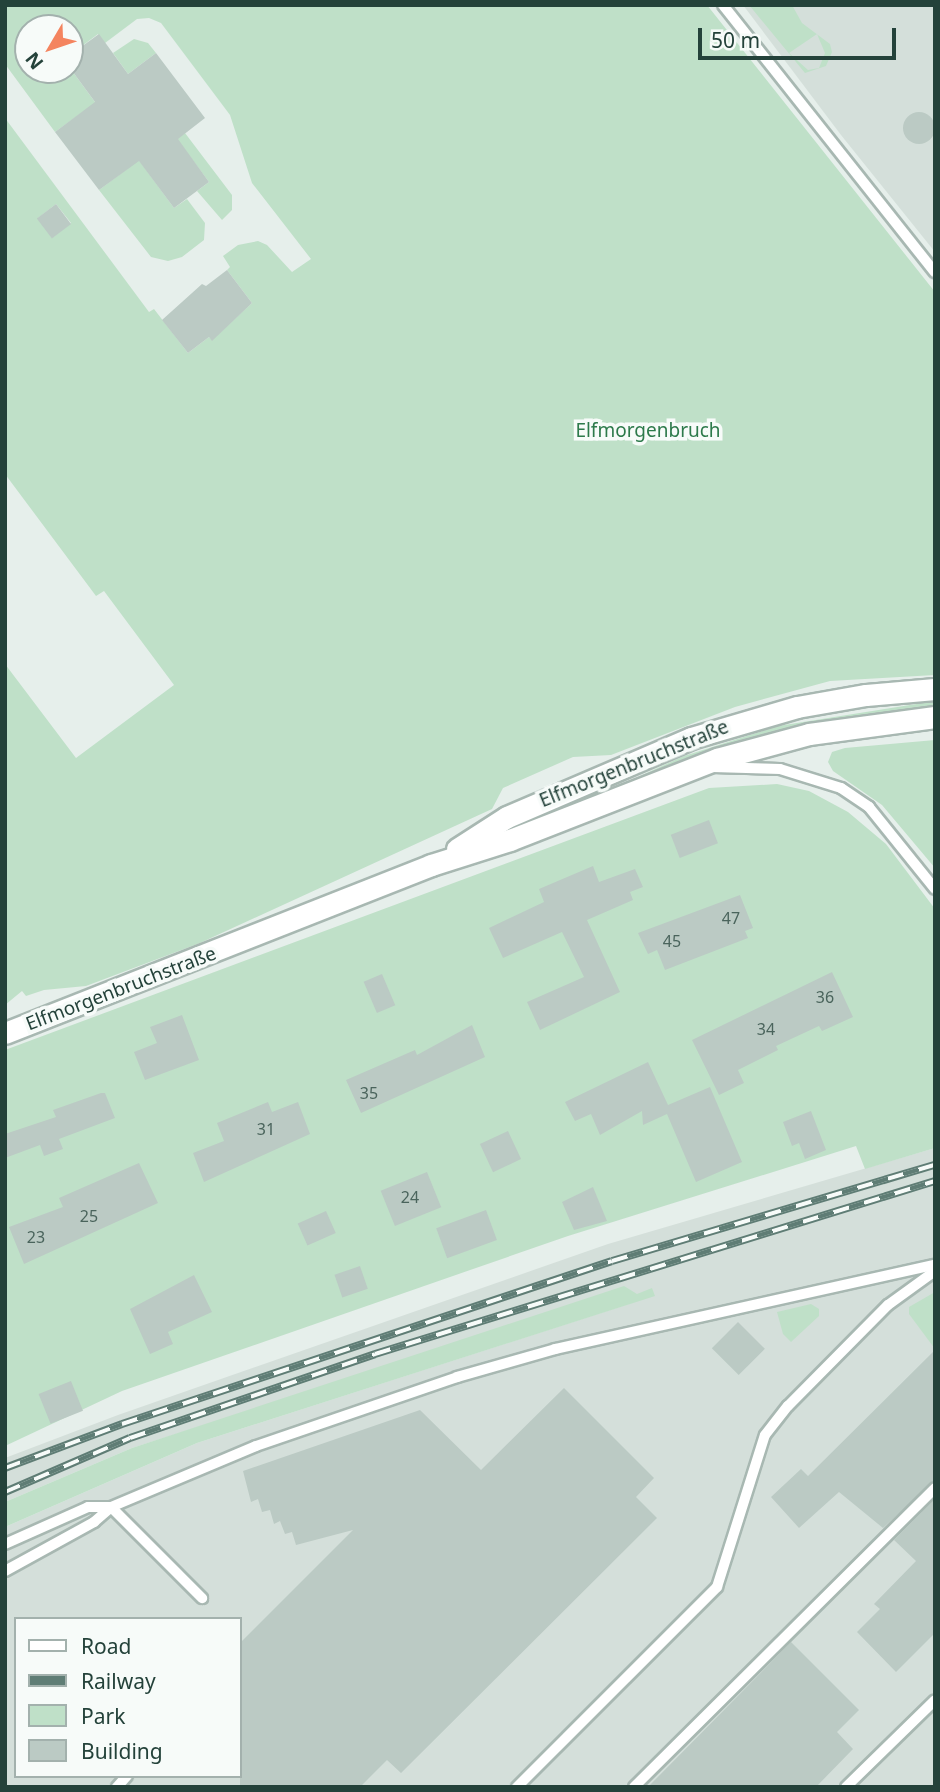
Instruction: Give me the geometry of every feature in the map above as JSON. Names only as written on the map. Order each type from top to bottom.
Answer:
[{"type":"main road","name":"Elfmorgenbruchstraße","points":[[431,865],[507,817],[691,738],[797,707],[931,688]]},
{"type":"main road","name":"Elfmorgenbruchstraße","points":[[5,1033],[431,865],[510,841],[695,768],[809,734],[935,717]]},
{"type":"lane","points":[[723,5],[935,272]]},
{"type":"lane","points":[[695,768],[780,769],[841,788],[869,807],[935,889]]},
{"type":"lane","points":[[5,1571],[94,1522],[111,1507],[256,1446],[457,1377],[555,1349],[935,1265]]},
{"type":"lane","points":[[517,1787],[717,1587],[765,1435],[888,1305],[935,1270]]},
{"type":"lane","points":[[634,1787],[935,1488]]},
{"type":"lane","points":[[5,1544],[88,1507],[111,1507],[202,1598]]},
{"type":"lane","points":[[846,1787],[935,1700]]},
{"type":"shaded area","points":[[743,5],[935,5],[935,252],[841,135]]},
{"type":"shaded area","points":[[935,1148],[935,1787],[5,1787],[5,1527],[197,1443],[632,1303],[371,1372],[132,1448],[5,1502],[5,1458],[118,1415],[608,1244]]},
{"type":"green space","name":"Elfmorgenbruch","points":[[5,5],[707,5],[935,292],[935,675],[830,681],[735,707],[611,755],[573,757],[503,788],[492,809],[200,943],[86,986],[44,990],[26,996],[22,991],[5,1005],[5,664],[76,758],[174,685],[104,591],[96,596],[5,474],[5,118],[149,312],[154,309],[188,353],[209,337],[212,340],[252,303],[227,270],[230,267],[223,256],[238,245],[258,241],[267,245],[292,272],[311,259],[252,183],[230,115],[161,23],[149,18],[137,19],[105,43],[98,34],[84,44],[84,14],[14,14],[14,76],[5,64]],"holes":[[[56,204],[71,223],[52,238],[38,218]]]},
{"type":"green space","points":[[749,5],[792,5],[802,23],[817,34],[830,44],[832,52],[826,66],[805,73]],"holes":[[[817,34],[825,53],[819,68],[808,70],[789,53]]]},
{"type":"green space","points":[[134,39],[148,43],[156,53],[128,74],[113,53]]},
{"type":"green space","name":"Elfmorgenbruch","points":[[20,84],[82,84],[103,113],[84,111],[55,132]]},
{"type":"green space","points":[[185,133],[232,195],[232,210],[222,220],[197,191],[209,182],[177,139]]},
{"type":"green space","points":[[133,152],[174,208],[187,199],[205,223],[204,240],[182,257],[168,261],[151,257],[99,190],[127,169]]},
{"type":"green space","points":[[935,701],[935,710],[640,776],[684,756],[778,726]]},
{"type":"green space","points":[[935,740],[935,868],[882,805],[833,771],[828,762],[832,752],[845,748]]},
{"type":"green space","points":[[777,784],[809,791],[848,812],[886,844],[935,909],[935,1148],[865,1169],[856,1146],[568,1236],[122,1391],[5,1446],[5,1050],[709,788]]},
{"type":"green space","points":[[624,1286],[637,1294],[652,1288],[655,1296],[197,1443],[5,1527],[5,1502],[132,1448]]},
{"type":"green space","points":[[935,1292],[935,1349],[909,1314],[909,1307]]},
{"type":"green space","points":[[811,1304],[819,1309],[819,1316],[791,1342],[783,1334],[777,1312]]},
{"type":"building","points":[[99,34],[128,74],[156,53],[205,118],[178,139],[209,182],[174,208],[139,161],[99,190],[55,132],[95,102],[82,84],[84,84],[84,45]]},
{"type":"building","points":[[919,112],[930,117],[935,128],[930,139],[919,144],[908,139],[903,128],[908,117]]},
{"type":"building","points":[[56,204],[71,224],[52,238],[37,218]]},
{"type":"building","points":[[227,270],[252,303],[212,341],[209,337],[188,353],[162,320],[202,284],[206,286]]},
{"type":"building","points":[[709,820],[718,843],[680,858],[671,835]]},
{"type":"building","points":[[593,866],[599,882],[635,869],[643,887],[630,892],[633,900],[587,920],[620,992],[540,1030],[527,1002],[584,977],[562,932],[503,958],[489,928],[544,902],[539,889]]},
{"type":"building","points":[[740,895],[753,928],[745,931],[748,938],[665,970],[657,950],[648,954],[638,933]]},
{"type":"building","points":[[832,972],[853,1017],[822,1031],[819,1026],[776,1046],[778,1050],[738,1070],[744,1083],[719,1095],[692,1040]]},
{"type":"building","points":[[382,974],[395,1005],[377,1013],[364,982]]},
{"type":"building","points":[[182,1015],[199,1060],[145,1080],[134,1052],[157,1043],[150,1027]]},
{"type":"building","points":[[472,1025],[485,1057],[361,1113],[346,1080],[415,1050],[417,1055]]},
{"type":"building","points":[[648,1062],[668,1105],[710,1087],[742,1162],[696,1182],[667,1114],[643,1125],[642,1111],[600,1135],[591,1114],[575,1121],[565,1102]]},
{"type":"building","points":[[105,1093],[115,1118],[59,1139],[63,1149],[44,1156],[40,1145],[5,1158],[5,1134],[56,1117],[53,1110]]},
{"type":"building","points":[[268,1102],[272,1112],[298,1102],[310,1134],[204,1182],[193,1153],[224,1141],[217,1123]]},
{"type":"building","points":[[811,1111],[826,1150],[805,1159],[799,1143],[792,1146],[783,1122]]},
{"type":"building","points":[[508,1131],[521,1159],[493,1172],[480,1144]]},
{"type":"building","points":[[139,1163],[158,1203],[24,1264],[9,1227],[63,1207],[59,1198]]},
{"type":"building","points":[[427,1172],[441,1207],[395,1226],[381,1191]]},
{"type":"building","points":[[593,1187],[607,1221],[574,1230],[562,1202]]},
{"type":"building","points":[[486,1210],[497,1240],[447,1258],[436,1228]]},
{"type":"building","points":[[326,1211],[336,1233],[307,1246],[298,1224]]},
{"type":"building","points":[[360,1266],[368,1289],[342,1297],[334,1275]]},
{"type":"building","points":[[194,1275],[212,1312],[168,1332],[173,1344],[150,1354],[130,1309]]},
{"type":"building","points":[[738,1322],[765,1349],[739,1375],[712,1348]]},
{"type":"building","points":[[935,1350],[935,1480],[883,1528],[839,1492],[799,1528],[771,1497],[801,1469],[808,1476]]},
{"type":"building","points":[[71,1381],[83,1411],[51,1424],[39,1394]]},
{"type":"building","points":[[564,1388],[654,1478],[636,1497],[657,1518],[401,1773],[387,1760],[360,1787],[240,1787],[242,1641],[353,1530],[296,1545],[292,1532],[285,1534],[280,1521],[274,1524],[270,1510],[262,1512],[258,1499],[251,1502],[243,1471],[420,1410],[481,1470]]},
{"type":"building","points":[[935,1499],[935,1633],[896,1672],[857,1632],[880,1609],[874,1604],[916,1561],[894,1540]]},
{"type":"building","points":[[791,1642],[859,1710],[837,1732],[853,1749],[816,1787],[648,1787]]},
{"type":"railway","points":[[5,1468],[122,1424],[612,1261],[935,1165]]},
{"type":"railway","points":[[5,1492],[130,1438],[375,1354],[935,1181]]}]
